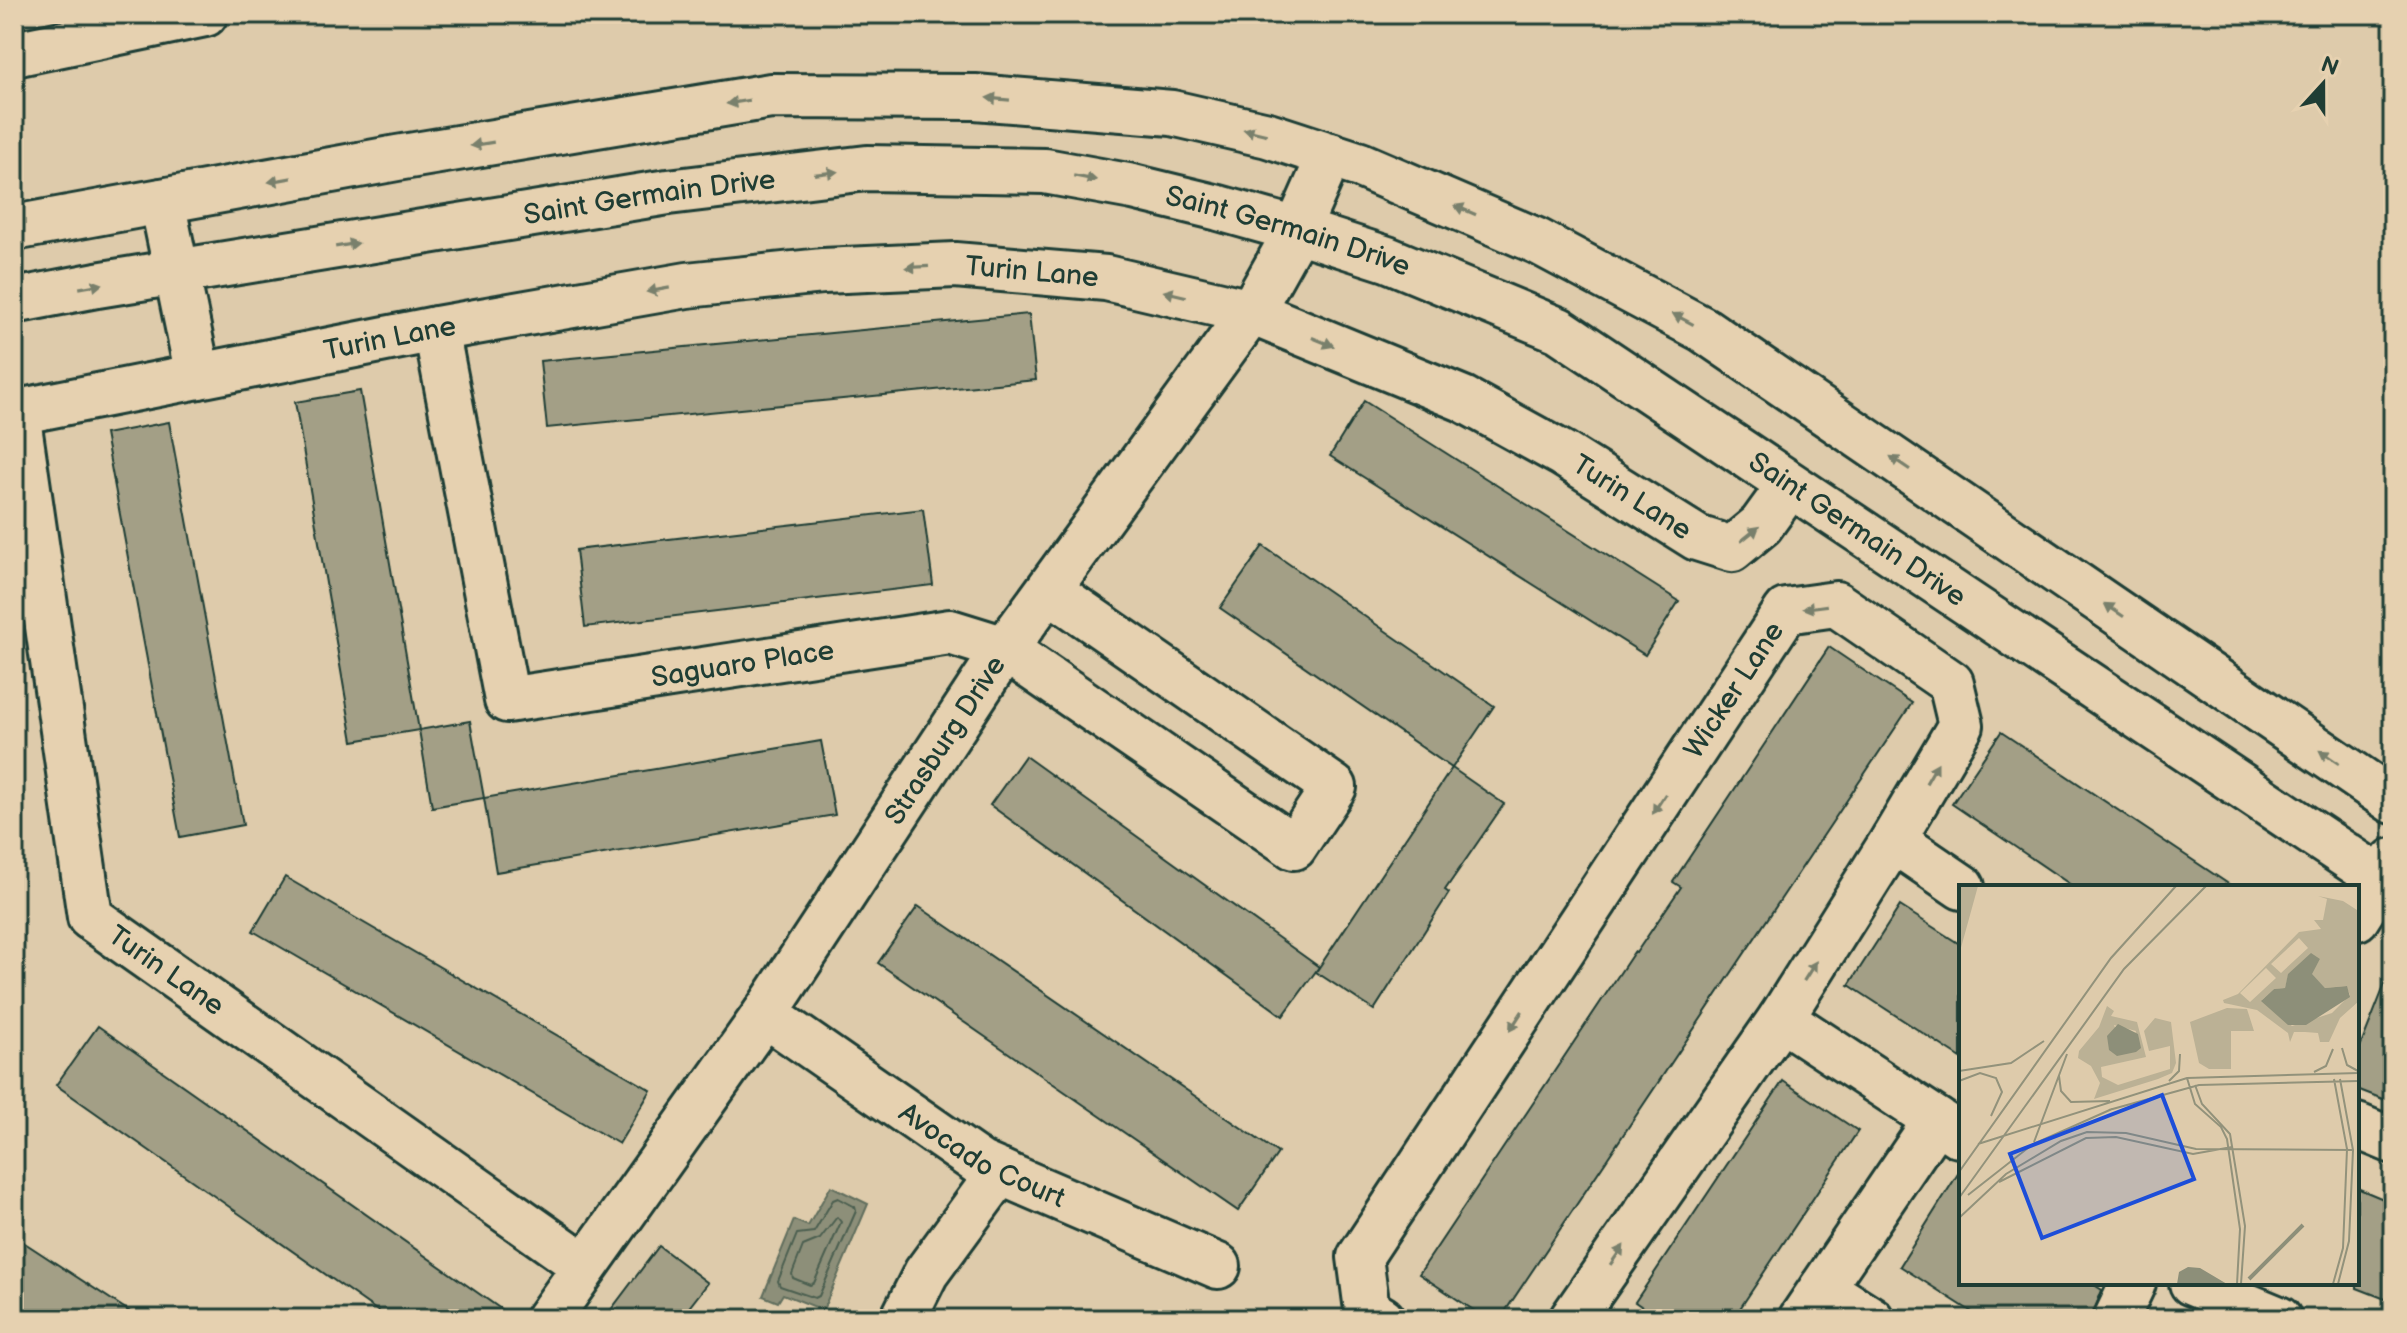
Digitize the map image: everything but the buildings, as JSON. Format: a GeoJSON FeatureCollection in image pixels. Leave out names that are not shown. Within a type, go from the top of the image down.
{"type":"FeatureCollection","features":[{"type":"Feature","properties":{"kind":"main road"},"geometry":{"type":"LineString","coordinates":[[14,54],[205,14]]}},
{"type":"Feature","properties":{"kind":"main road"},"geometry":{"type":"LineString","coordinates":[[14,228],[397,158],[771,96],[975,97],[1172,113],[1268,135],[1360,165],[1537,241],[1704,330],[2393,801]]}},
{"type":"Feature","properties":{"kind":"main road","name":"Strasburg Drive"},"geometry":{"type":"LineString","coordinates":[[548,1319],[765,1014],[1005,649],[1251,312],[1297,230],[1330,155]]}},
{"type":"Feature","properties":{"kind":"main road","name":"Saint Germain Drive"},"geometry":{"type":"LineString","coordinates":[[14,301],[668,192],[867,168],[1045,171],[1133,187],[1297,230],[1387,259],[1559,330],[1790,485],[2389,876]]}},
{"type":"Feature","properties":{"kind":"main road"},"geometry":{"type":"LineString","coordinates":[[162,201],[198,376]]}},
{"type":"Feature","properties":{"kind":"main road","name":"Turin Lane"},"geometry":{"type":"LineString","coordinates":[[585,1266],[90,917],[17,412],[436,329],[687,285],[823,271],[955,265],[1106,278],[1251,312],[1463,399],[1563,454],[1697,538],[1732,549],[1761,525],[1790,485]]}},
{"type":"Feature","properties":{"kind":"main road","name":"Saguaro Place"},"geometry":{"type":"LineString","coordinates":[[436,329],[507,700],[950,632],[1005,649],[1294,847],[1334,787],[1049,590]]}},
{"type":"Feature","properties":{"kind":"main road","name":"Wicker Lane"},"geometry":{"type":"LineString","coordinates":[[1382,1319],[1367,1310],[1360,1257],[1786,611],[1836,604],[1951,683],[1961,725],[1781,1018],[1572,1319]]}},
{"type":"Feature","properties":{"kind":"main road"},"geometry":{"type":"LineString","coordinates":[[1893,840],[1959,885]]}},
{"type":"Feature","properties":{"kind":"main road"},"geometry":{"type":"LineString","coordinates":[[2359,915],[2389,876]]}},
{"type":"Feature","properties":{"kind":"main road","name":"Avocado Court"},"geometry":{"type":"LineString","coordinates":[[765,1014],[981,1164],[1218,1266]]}},
{"type":"Feature","properties":{"kind":"main road"},"geometry":{"type":"LineString","coordinates":[[1781,1018],[1948,1128],[1811,1304],[1871,1319]]}},
{"type":"Feature","properties":{"kind":"main road"},"geometry":{"type":"LineString","coordinates":[[2359,1127],[2393,1141]]}},
{"type":"Feature","properties":{"kind":"main road"},"geometry":{"type":"LineString","coordinates":[[903,1319],[926,1273],[1000,1172]]}},
{"type":"Feature","properties":{"kind":"main road"},"geometry":{"type":"LineString","coordinates":[[2116,1319],[2132,1285]]}},
{"type":"Feature","properties":{"kind":"main road"},"geometry":{"type":"LineString","coordinates":[[2197,1285],[2279,1319]]}},
{"type":"Feature","properties":{"kind":"water"},"geometry":{"type":"Polygon","coordinates":[[[831,1186],[868,1204],[823,1310],[783,1294],[778,1302],[763,1296],[794,1220],[808,1226],[831,1186]]]}}]}
